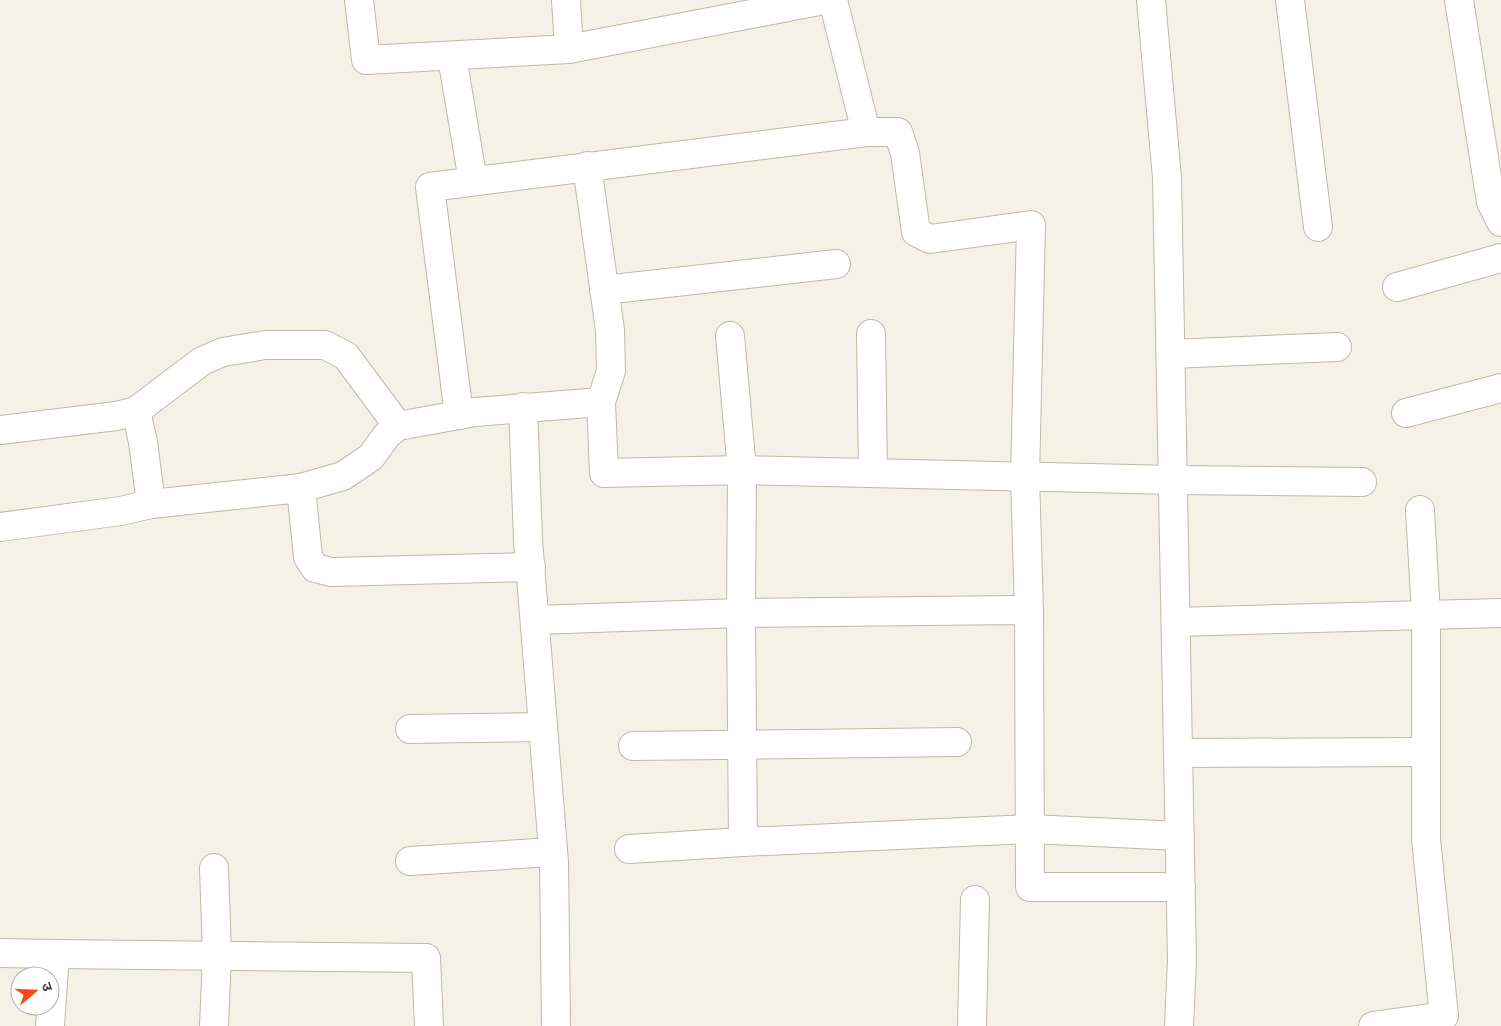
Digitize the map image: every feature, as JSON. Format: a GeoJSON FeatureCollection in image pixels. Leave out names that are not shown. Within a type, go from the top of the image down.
{"type":"FeatureCollection","features":[{"type":"Feature","properties":{"kind":"street"},"geometry":{"type":"LineString","coordinates":[[359,0],[366,60],[452,57],[569,49],[824,0]]}},
{"type":"Feature","properties":{"kind":"street"},"geometry":{"type":"LineString","coordinates":[[566,0],[569,49]]}},
{"type":"Feature","properties":{"kind":"street"},"geometry":{"type":"LineString","coordinates":[[833,0],[866,132]]}},
{"type":"Feature","properties":{"kind":"street"},"geometry":{"type":"LineString","coordinates":[[1151,0],[1167,178],[1181,887],[1182,960],[1179,1026]]}},
{"type":"Feature","properties":{"kind":"street"},"geometry":{"type":"LineString","coordinates":[[1290,0],[1318,226]]}},
{"type":"Feature","properties":{"kind":"street"},"geometry":{"type":"LineString","coordinates":[[1458,0],[1490,202],[1501,222]]}},
{"type":"Feature","properties":{"kind":"street"},"geometry":{"type":"LineString","coordinates":[[452,57],[473,181]]}},
{"type":"Feature","properties":{"kind":"street"},"geometry":{"type":"LineString","coordinates":[[459,414],[430,187],[866,132],[898,132],[905,153],[916,232],[930,239],[1031,225],[1025,477],[1029,610],[1030,887],[1181,887]]}},
{"type":"Feature","properties":{"kind":"street"},"geometry":{"type":"LineString","coordinates":[[587,166],[610,330],[611,372],[601,402],[604,473],[742,470],[1173,480],[1362,482]]}},
{"type":"Feature","properties":{"kind":"street"},"geometry":{"type":"LineString","coordinates":[[1397,287],[1501,258]]}},
{"type":"Feature","properties":{"kind":"street"},"geometry":{"type":"LineString","coordinates":[[604,290],[836,264]]}},
{"type":"Feature","properties":{"kind":"street"},"geometry":{"type":"LineString","coordinates":[[871,334],[873,473]]}},
{"type":"Feature","properties":{"kind":"street"},"geometry":{"type":"LineString","coordinates":[[730,336],[742,470],[743,842]]}},
{"type":"Feature","properties":{"kind":"street"},"geometry":{"type":"LineString","coordinates":[[0,430],[116,416],[136,411],[202,362],[223,352],[265,345],[325,346],[346,356],[398,426]]}},
{"type":"Feature","properties":{"kind":"street"},"geometry":{"type":"LineString","coordinates":[[1171,354],[1337,347]]}},
{"type":"Feature","properties":{"kind":"street"},"geometry":{"type":"LineString","coordinates":[[1406,413],[1501,388]]}},
{"type":"Feature","properties":{"kind":"street"},"geometry":{"type":"LineString","coordinates":[[0,527],[121,511],[152,504],[300,488],[343,476],[371,457],[387,435],[398,426],[459,414],[523,407],[601,402]]}},
{"type":"Feature","properties":{"kind":"street"},"geometry":{"type":"LineString","coordinates":[[523,407],[531,567],[553,852],[556,1026]]}},
{"type":"Feature","properties":{"kind":"street"},"geometry":{"type":"LineString","coordinates":[[136,411],[143,442],[152,504]]}},
{"type":"Feature","properties":{"kind":"street"},"geometry":{"type":"LineString","coordinates":[[300,488],[308,556],[315,568],[331,572],[531,567]]}},
{"type":"Feature","properties":{"kind":"street"},"geometry":{"type":"LineString","coordinates":[[1373,1026],[1444,1016],[1426,839],[1426,615],[1420,510]]}},
{"type":"Feature","properties":{"kind":"street"},"geometry":{"type":"LineString","coordinates":[[535,620],[741,613],[1029,610]]}},
{"type":"Feature","properties":{"kind":"street"},"geometry":{"type":"LineString","coordinates":[[1176,622],[1501,613]]}},
{"type":"Feature","properties":{"kind":"street"},"geometry":{"type":"LineString","coordinates":[[410,729],[543,727]]}},
{"type":"Feature","properties":{"kind":"street"},"geometry":{"type":"LineString","coordinates":[[633,746],[957,742]]}},
{"type":"Feature","properties":{"kind":"street"},"geometry":{"type":"LineString","coordinates":[[1178,753],[1426,752]]}},
{"type":"Feature","properties":{"kind":"street"},"geometry":{"type":"LineString","coordinates":[[629,849],[1030,829],[1180,836]]}},
{"type":"Feature","properties":{"kind":"street"},"geometry":{"type":"LineString","coordinates":[[410,860],[553,852]]}},
{"type":"Feature","properties":{"kind":"street"},"geometry":{"type":"LineString","coordinates":[[214,868],[217,955],[214,1026]]}},
{"type":"Feature","properties":{"kind":"street"},"geometry":{"type":"LineString","coordinates":[[972,1026],[975,900]]}},
{"type":"Feature","properties":{"kind":"street"},"geometry":{"type":"LineString","coordinates":[[0,954],[426,958],[429,1026]]}},
{"type":"Feature","properties":{"kind":"street"},"geometry":{"type":"LineString","coordinates":[[50,1026],[55,954]]}}]}
